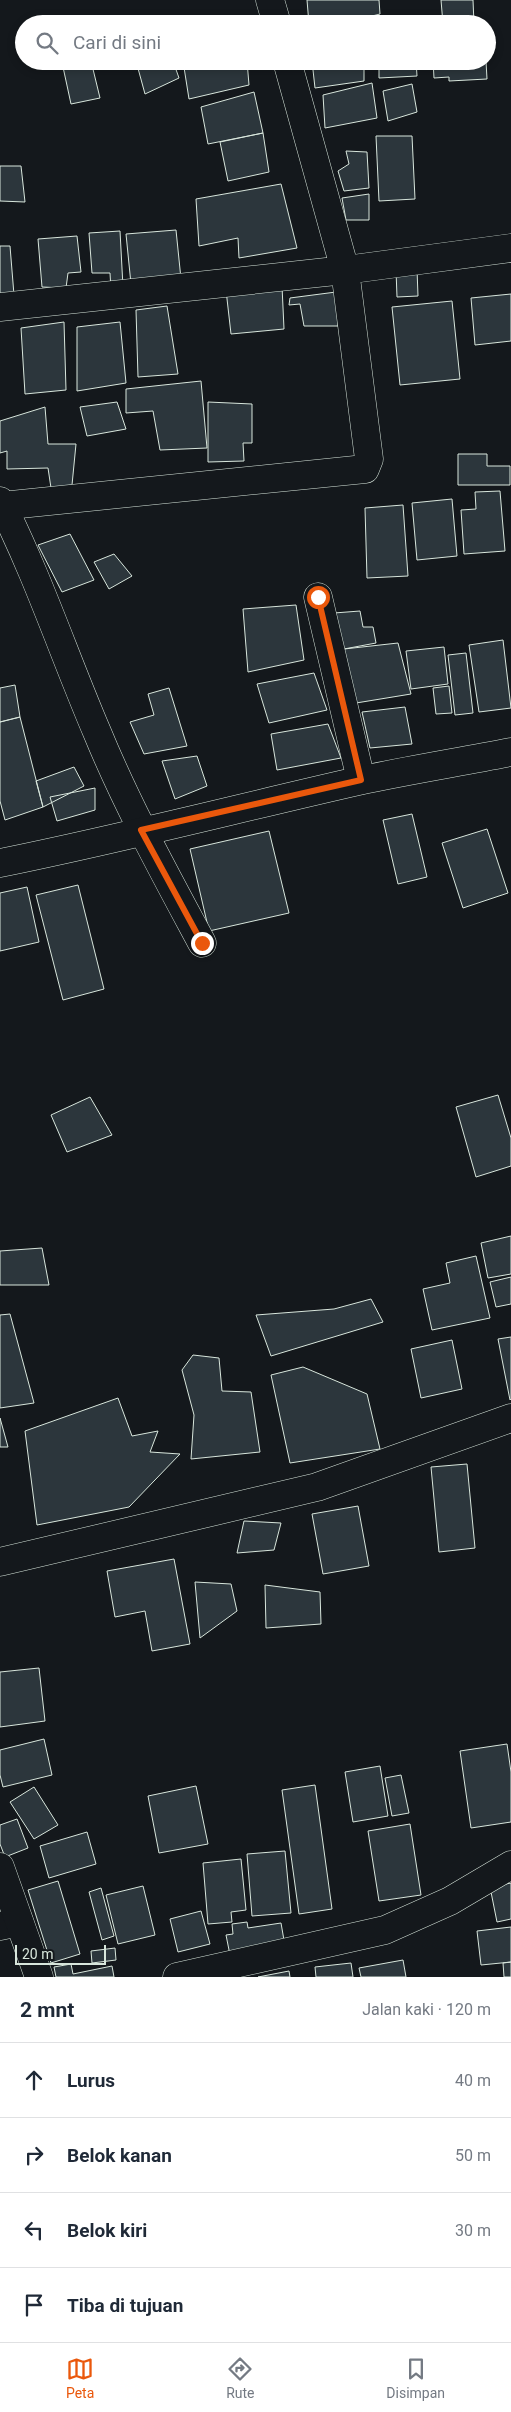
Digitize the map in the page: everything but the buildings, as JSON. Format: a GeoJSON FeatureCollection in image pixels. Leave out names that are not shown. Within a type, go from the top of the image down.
{"type":"FeatureCollection","features":[{"type":"Feature","properties":{"kind":"street"},"geometry":{"type":"LineString","coordinates":[[270,0],[274,15]]}},
{"type":"Feature","properties":{"kind":"street"},"geometry":{"type":"LineString","coordinates":[[202,943],[141,830],[97,732],[31,567],[1,504],[365,469],[369,459],[345,270],[289,70]]}},
{"type":"Feature","properties":{"kind":"street"},"geometry":{"type":"LineString","coordinates":[[0,307],[345,270],[511,248]]}},
{"type":"Feature","properties":{"kind":"street"},"geometry":{"type":"LineString","coordinates":[[318,597],[361,780]]}},
{"type":"Feature","properties":{"kind":"street"},"geometry":{"type":"LineString","coordinates":[[0,863],[83,846],[141,830],[361,780],[511,752]]}},
{"type":"Feature","properties":{"kind":"street"},"geometry":{"type":"LineString","coordinates":[[0,1562],[317,1487],[511,1418]]}},
{"type":"Feature","properties":{"kind":"street"},"geometry":{"type":"LineString","coordinates":[[177,1977],[385,1930],[450,1901],[511,1865]]}},
{"type":"Feature","properties":{"kind":"street"},"geometry":{"type":"LineString","coordinates":[[0,1866],[10,1924],[38,1977]]}},
{"type":"Feature","properties":{"kind":"route"},"geometry":{"type":"LineString","coordinates":[[202,943],[141,830],[361,780],[318,597]]}}]}
